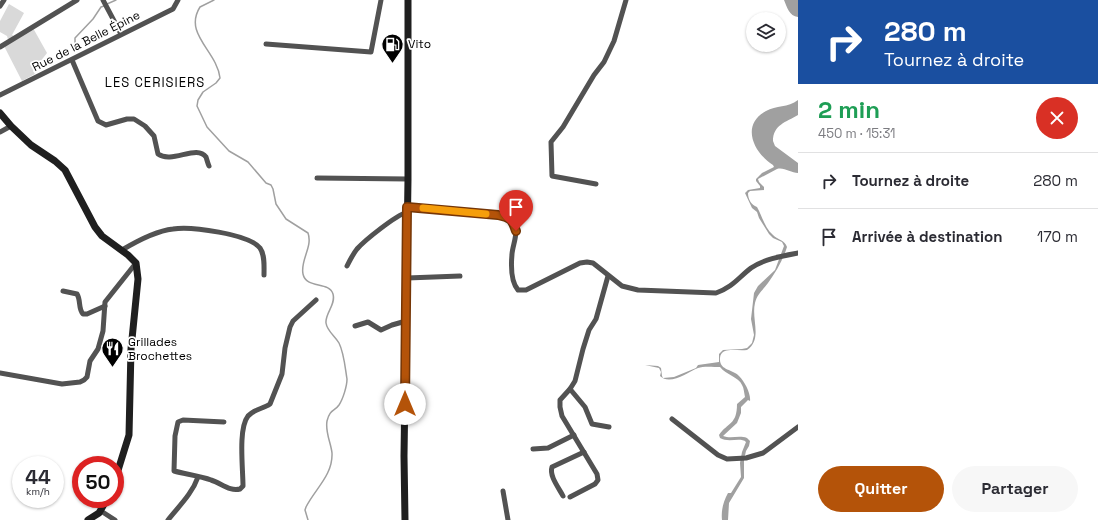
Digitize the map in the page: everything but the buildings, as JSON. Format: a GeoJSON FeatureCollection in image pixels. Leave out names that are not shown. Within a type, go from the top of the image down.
{"type":"FeatureCollection","features":[{"type":"Feature","properties":{"kind":"main road"},"geometry":{"type":"LineString","coordinates":[[405,520],[404,456],[408,179],[408,0]]}},
{"type":"Feature","properties":{"kind":"main road"},"geometry":{"type":"LineString","coordinates":[[0,113],[31,145],[55,161],[65,170],[95,227],[102,236],[122,250],[136,263],[138,279],[131,349],[129,436],[123,456]]}},
{"type":"Feature","properties":{"kind":"main road"},"geometry":{"type":"LineString","coordinates":[[88,520],[100,515]]}},
{"type":"Feature","properties":{"kind":"street"},"geometry":{"type":"LineString","coordinates":[[0,6],[4,0]]}},
{"type":"Feature","properties":{"kind":"street"},"geometry":{"type":"LineString","coordinates":[[0,47],[77,0]]}},
{"type":"Feature","properties":{"kind":"street"},"geometry":{"type":"LineString","coordinates":[[103,0],[121,34]]}},
{"type":"Feature","properties":{"kind":"street","name":"Rue de la Belle Épine"},"geometry":{"type":"LineString","coordinates":[[0,96],[173,9],[178,0]]}},
{"type":"Feature","properties":{"kind":"street"},"geometry":{"type":"LineString","coordinates":[[266,44],[371,52],[381,0]]}},
{"type":"Feature","properties":{"kind":"street"},"geometry":{"type":"LineString","coordinates":[[596,184],[552,176],[551,142],[563,127],[594,75],[604,62],[614,41],[626,0]]}},
{"type":"Feature","properties":{"kind":"street"},"geometry":{"type":"LineString","coordinates":[[72,60],[98,121],[106,125],[127,119],[134,119],[145,126],[154,136],[158,154],[163,157],[170,158],[190,153],[200,153],[205,156],[209,166]]}},
{"type":"Feature","properties":{"kind":"street"},"geometry":{"type":"LineString","coordinates":[[0,132],[11,126]]}},
{"type":"Feature","properties":{"kind":"street"},"geometry":{"type":"LineString","coordinates":[[317,178],[408,179]]}},
{"type":"Feature","properties":{"kind":"street"},"geometry":{"type":"LineString","coordinates":[[347,266],[358,248],[407,210],[498,215],[512,220],[516,231],[512,254],[513,280],[515,287],[518,290],[526,290],[580,263],[587,262],[593,263],[622,286],[638,290],[716,293],[727,289],[751,268],[761,263],[798,253]]}},
{"type":"Feature","properties":{"kind":"street"},"geometry":{"type":"LineString","coordinates":[[122,250],[136,242],[174,229],[221,232],[248,240],[260,248],[264,261],[264,275]]}},
{"type":"Feature","properties":{"kind":"street"},"geometry":{"type":"LineString","coordinates":[[0,373],[62,384],[71,384],[84,380],[87,376],[90,361],[99,344],[103,331],[104,306],[107,299],[136,263]]}},
{"type":"Feature","properties":{"kind":"street"},"geometry":{"type":"LineString","coordinates":[[407,278],[460,276]]}},
{"type":"Feature","properties":{"kind":"street"},"geometry":{"type":"LineString","coordinates":[[570,498],[597,482],[597,474],[562,416],[560,407],[562,397],[575,381],[583,349],[589,330],[596,319],[608,276]]}},
{"type":"Feature","properties":{"kind":"street"},"geometry":{"type":"LineString","coordinates":[[63,290],[75,293],[78,296],[81,312],[83,314],[87,314],[104,306]]}},
{"type":"Feature","properties":{"kind":"street"},"geometry":{"type":"LineString","coordinates":[[224,422],[182,420],[178,422],[175,436],[174,472],[211,480],[221,486],[236,490],[243,486],[243,427],[249,415],[255,410],[266,407],[270,404],[282,374],[285,348],[290,327],[293,321],[316,300]]}},
{"type":"Feature","properties":{"kind":"street"},"geometry":{"type":"LineString","coordinates":[[355,326],[368,322],[380,330],[406,321]]}},
{"type":"Feature","properties":{"kind":"street"},"geometry":{"type":"LineString","coordinates":[[570,389],[585,407],[592,424],[609,427]]}},
{"type":"Feature","properties":{"kind":"street"},"geometry":{"type":"LineString","coordinates":[[672,419],[718,455],[728,459],[746,458],[763,453],[798,427]]}},
{"type":"Feature","properties":{"kind":"street"},"geometry":{"type":"LineString","coordinates":[[533,449],[548,448],[574,435]]}},
{"type":"Feature","properties":{"kind":"street"},"geometry":{"type":"LineString","coordinates":[[563,496],[552,475],[552,467],[584,452]]}},
{"type":"Feature","properties":{"kind":"street"},"geometry":{"type":"LineString","coordinates":[[168,520],[194,487],[198,477]]}},
{"type":"Feature","properties":{"kind":"street"},"geometry":{"type":"LineString","coordinates":[[503,491],[508,520]]}},
{"type":"Feature","properties":{"kind":"street"},"geometry":{"type":"LineString","coordinates":[[100,515],[115,520]]}},
{"type":"Feature","properties":{"kind":"shaded area"},"geometry":{"type":"Polygon","coordinates":[[[784,0],[798,0],[798,17],[790,13],[784,0]]]}},
{"type":"Feature","properties":{"kind":"shaded area"},"geometry":{"type":"Polygon","coordinates":[[[9,4],[24,13],[12,35],[17,38],[33,28],[47,53],[33,71],[35,74],[22,81],[4,46],[9,43],[7,36],[0,32],[0,21],[9,4]]]}},
{"type":"Feature","properties":{"kind":"shaded area"},"geometry":{"type":"Polygon","coordinates":[[[798,100],[798,115],[785,122],[775,131],[773,141],[775,146],[798,163],[798,173],[777,169],[758,179],[764,187],[764,190],[750,191],[748,193],[750,202],[757,207],[770,232],[775,237],[783,241],[787,247],[776,270],[756,300],[754,309],[756,335],[752,345],[747,350],[725,351],[720,357],[720,362],[724,368],[739,376],[743,381],[749,392],[750,398],[750,401],[748,400],[741,407],[741,413],[737,423],[723,436],[744,437],[750,441],[744,460],[744,478],[729,503],[728,520],[722,520],[723,506],[728,493],[731,493],[741,477],[740,463],[746,442],[741,440],[723,439],[720,438],[719,435],[734,420],[737,411],[737,404],[745,397],[743,386],[738,380],[720,367],[700,367],[674,379],[669,380],[663,378],[674,377],[696,368],[698,365],[719,362],[719,354],[723,350],[747,348],[752,343],[754,335],[751,319],[754,293],[758,286],[775,270],[784,246],[782,242],[773,238],[769,234],[757,212],[752,208],[745,193],[748,190],[760,188],[756,179],[762,173],[774,167],[760,153],[756,146],[753,139],[753,124],[758,117],[766,111],[794,103],[798,100]]]}},
{"type":"Feature","properties":{"kind":"shaded area"},"geometry":{"type":"Polygon","coordinates":[[[645,365],[658,366],[661,368],[663,378],[660,376],[661,372],[659,368],[645,365]]]}},
{"type":"Feature","properties":{"kind":"waterway"},"geometry":{"type":"LineString","coordinates":[[107,4],[116,0]]}},
{"type":"Feature","properties":{"kind":"waterway"},"geometry":{"type":"LineString","coordinates":[[214,0],[200,7],[196,17],[196,26],[202,42],[218,68],[220,78],[216,83],[203,92],[198,100],[197,106],[207,127],[229,151],[248,162],[266,183],[271,185],[276,204],[286,219],[308,233],[309,243],[303,264],[303,274],[308,282],[331,290],[334,298],[326,319],[326,323],[328,329],[341,347],[347,382],[340,402],[328,417],[327,429],[332,453],[332,461],[327,475],[306,507],[305,510],[308,520]]}},
{"type":"Feature","properties":{"kind":"waterway"},"geometry":{"type":"LineString","coordinates":[[75,44],[75,38],[93,19],[101,7],[104,6]]}},
{"type":"Feature","properties":{"kind":"slow traffic"},"geometry":{"type":"LineString","coordinates":[[423,208],[486,214]]}},
{"type":"Feature","properties":{"kind":"place","name":"Vito"},"geometry":{"type":"Point","coordinates":[393,64]}},
{"type":"Feature","properties":{"kind":"place","name":"Grillades Brochettes"},"geometry":{"type":"Point","coordinates":[112,368]}},
{"type":"Feature","properties":{"kind":"district","name":"LES CERISIERS"},"geometry":{"type":"Point","coordinates":[155,82]}},
{"type":"Feature","properties":{"kind":"route"},"geometry":{"type":"LineString","coordinates":[[405,404],[407,207],[498,215],[512,220],[516,231]]}}]}
